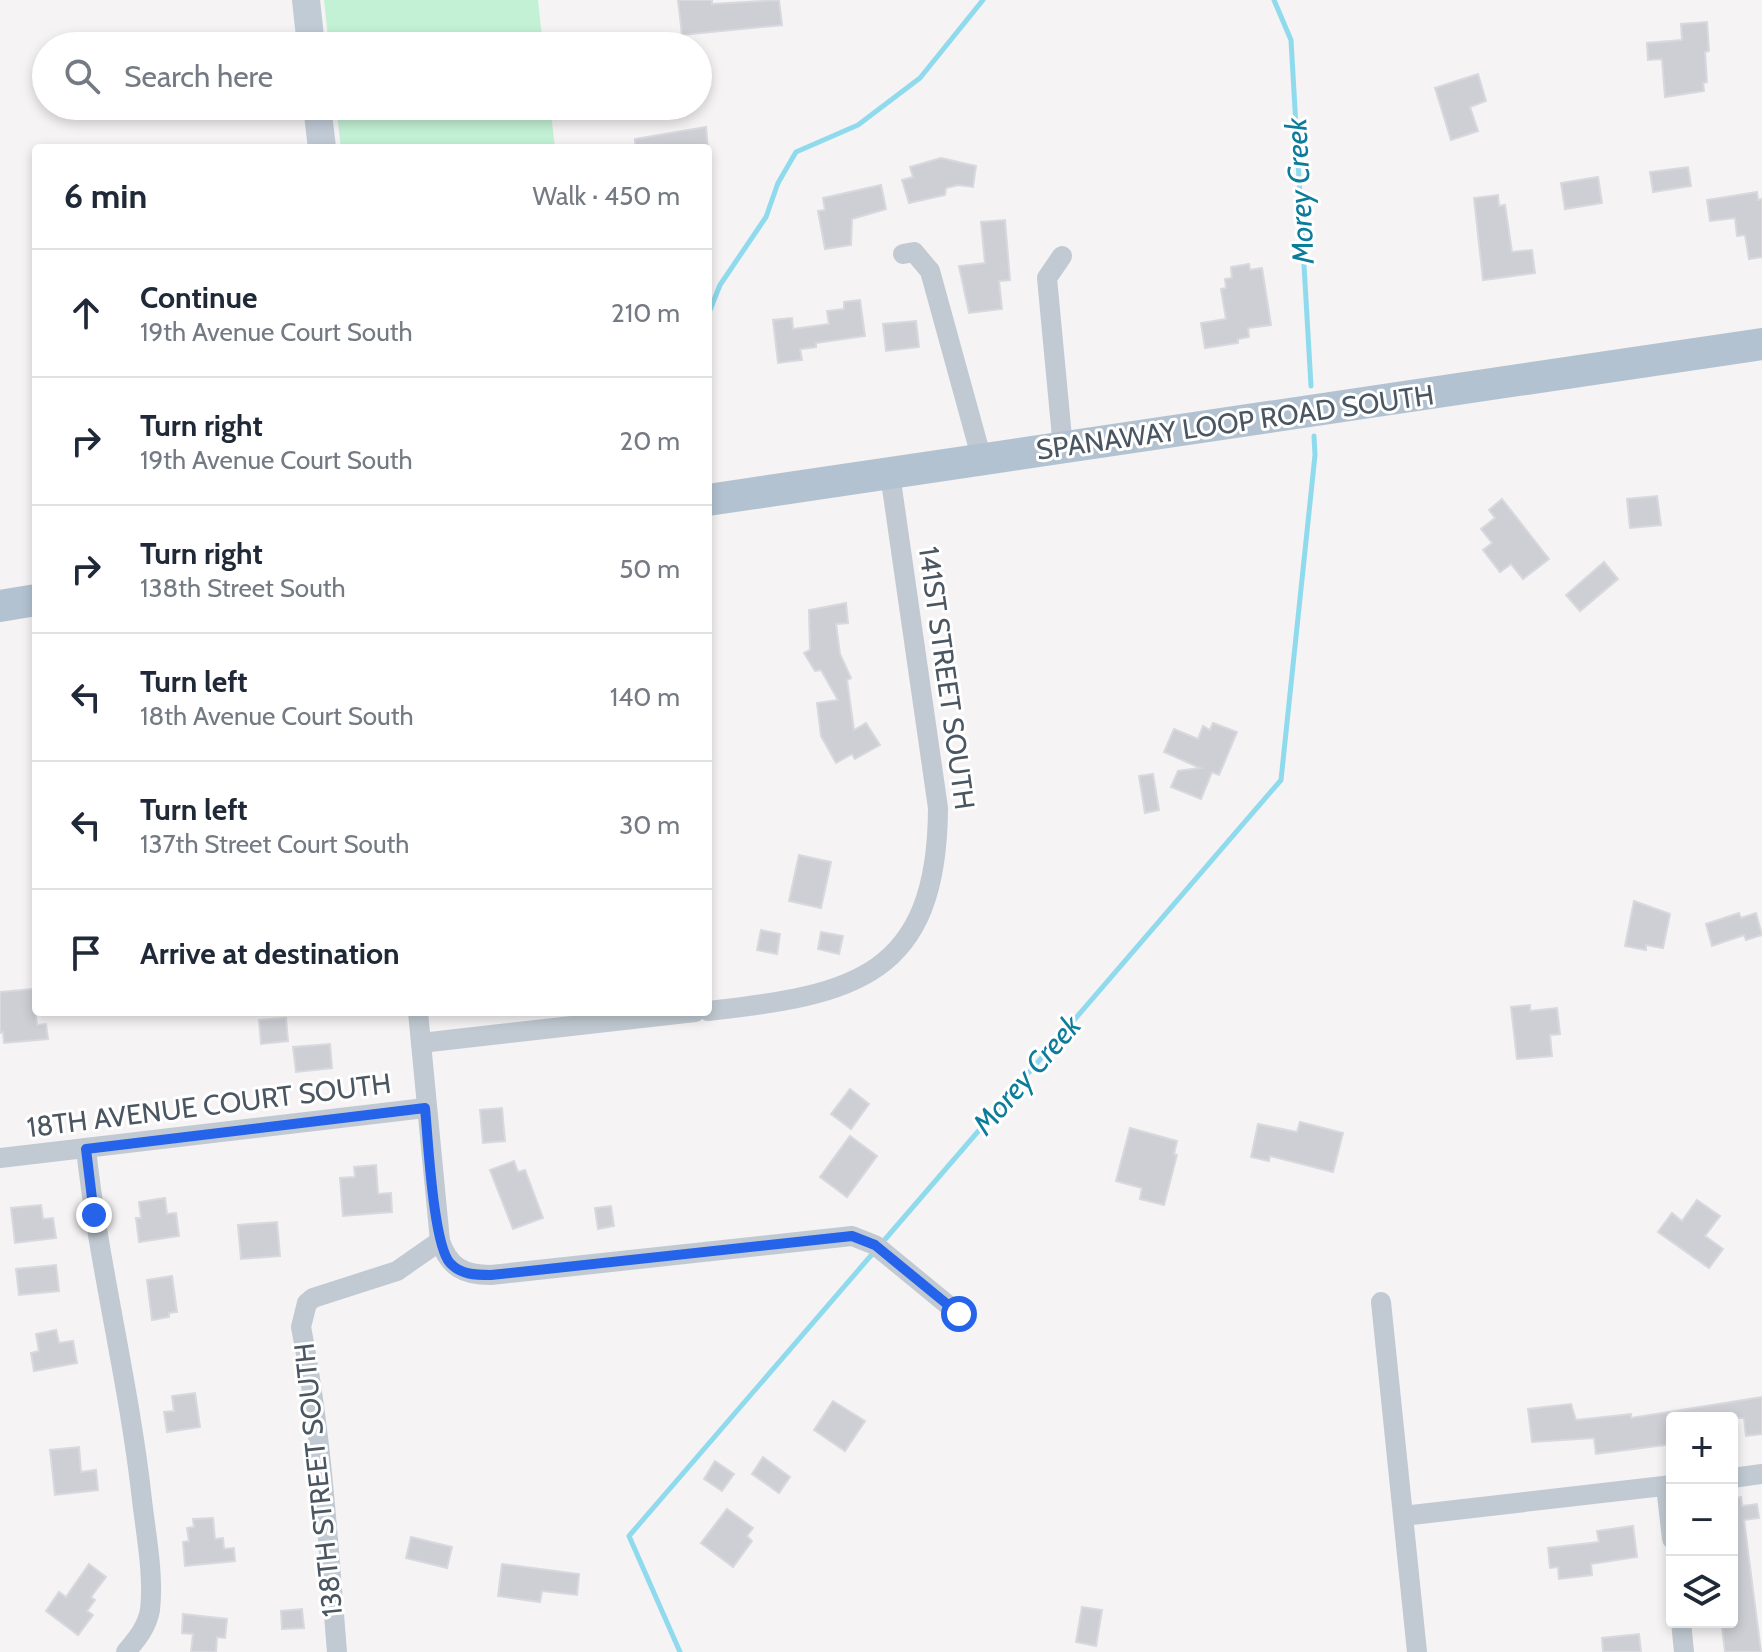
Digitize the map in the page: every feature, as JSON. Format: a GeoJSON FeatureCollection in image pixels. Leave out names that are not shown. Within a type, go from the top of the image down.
{"type":"FeatureCollection","features":[{"type":"Feature","properties":{"kind":"main road","name":"SPANAWAY LOOP ROAD SOUTH"},"geometry":{"type":"LineString","coordinates":[[712,499],[1762,344]]}},
{"type":"Feature","properties":{"kind":"main road"},"geometry":{"type":"LineString","coordinates":[[0,606],[32,601]]}},
{"type":"Feature","properties":{"kind":"street"},"geometry":{"type":"LineString","coordinates":[[306,0],[309,32]]}},
{"type":"Feature","properties":{"kind":"street"},"geometry":{"type":"LineString","coordinates":[[319,120],[322,144]]}},
{"type":"Feature","properties":{"kind":"street"},"geometry":{"type":"LineString","coordinates":[[903,254],[914,252],[930,271],[982,460]]}},
{"type":"Feature","properties":{"kind":"street"},"geometry":{"type":"LineString","coordinates":[[1062,256],[1050,269],[1047,278],[1063,448]]}},
{"type":"Feature","properties":{"kind":"street","name":"141ST STREET SOUTH"},"geometry":{"type":"LineString","coordinates":[[712,1010],[802,999],[828,992],[881,966],[912,933],[930,890],[936,860],[938,808],[890,474]]}},
{"type":"Feature","properties":{"kind":"street"},"geometry":{"type":"LineString","coordinates":[[418,1016],[440,1241],[453,1266],[474,1275],[852,1236],[875,1245],[959,1314]]}},
{"type":"Feature","properties":{"kind":"street"},"geometry":{"type":"LineString","coordinates":[[421,1043],[660,1016]]}},
{"type":"Feature","properties":{"kind":"street","name":"18TH AVENUE COURT SOUTH"},"geometry":{"type":"LineString","coordinates":[[0,1158],[425,1108]]}},
{"type":"Feature","properties":{"kind":"street"},"geometry":{"type":"LineString","coordinates":[[86,1149],[101,1266],[131,1420],[147,1540],[150,1609],[146,1626],[126,1652]]}},
{"type":"Feature","properties":{"kind":"street","name":"138TH STREET SOUTH"},"geometry":{"type":"LineString","coordinates":[[337,1652],[322,1455],[301,1327],[302,1316],[313,1298],[397,1271],[440,1241]]}},
{"type":"Feature","properties":{"kind":"street"},"geometry":{"type":"LineString","coordinates":[[1381,1302],[1417,1652]]}},
{"type":"Feature","properties":{"kind":"street"},"geometry":{"type":"LineString","coordinates":[[1738,1477],[1762,1474]]}},
{"type":"Feature","properties":{"kind":"street"},"geometry":{"type":"LineString","coordinates":[[1403,1516],[1666,1486]]}},
{"type":"Feature","properties":{"kind":"street"},"geometry":{"type":"LineString","coordinates":[[1682,1628],[1684,1652]]}},
{"type":"Feature","properties":{"kind":"green space"},"geometry":{"type":"Polygon","coordinates":[[[324,0],[538,0],[541,32],[327,32],[324,0]]]}},
{"type":"Feature","properties":{"kind":"green space"},"geometry":{"type":"Polygon","coordinates":[[[338,120],[552,120],[555,144],[341,144],[338,120]]]}},
{"type":"Feature","properties":{"kind":"building"},"geometry":{"type":"Polygon","coordinates":[[[678,0],[712,0],[712,4],[779,0],[782,25],[682,32],[678,0]]]}},
{"type":"Feature","properties":{"kind":"building"},"geometry":{"type":"Polygon","coordinates":[[[1707,22],[1709,51],[1705,52],[1707,82],[1703,83],[1704,91],[1665,97],[1662,59],[1648,60],[1647,43],[1682,40],[1681,24],[1707,22]]]}},
{"type":"Feature","properties":{"kind":"building"},"geometry":{"type":"Polygon","coordinates":[[[1478,74],[1486,101],[1470,107],[1478,131],[1451,140],[1435,88],[1478,74]]]}},
{"type":"Feature","properties":{"kind":"building"},"geometry":{"type":"Polygon","coordinates":[[[706,127],[708,144],[635,144],[635,139],[706,127]]]}},
{"type":"Feature","properties":{"kind":"building"},"geometry":{"type":"Polygon","coordinates":[[[941,158],[976,166],[973,187],[958,185],[946,188],[945,195],[909,203],[902,180],[913,177],[910,167],[941,158]]]}},
{"type":"Feature","properties":{"kind":"building"},"geometry":{"type":"Polygon","coordinates":[[[1688,167],[1691,186],[1653,192],[1650,172],[1688,167]]]}},
{"type":"Feature","properties":{"kind":"building"},"geometry":{"type":"Polygon","coordinates":[[[1598,177],[1602,203],[1565,209],[1561,183],[1598,177]]]}},
{"type":"Feature","properties":{"kind":"building"},"geometry":{"type":"Polygon","coordinates":[[[881,185],[886,209],[852,219],[851,245],[825,249],[818,211],[825,210],[823,198],[881,185]]]}},
{"type":"Feature","properties":{"kind":"building"},"geometry":{"type":"Polygon","coordinates":[[[1757,192],[1758,200],[1762,199],[1762,257],[1749,259],[1745,235],[1737,236],[1735,218],[1710,221],[1707,200],[1757,192]]]}},
{"type":"Feature","properties":{"kind":"building"},"geometry":{"type":"Polygon","coordinates":[[[1498,195],[1499,206],[1505,205],[1512,252],[1532,250],[1535,273],[1483,280],[1474,198],[1498,195]]]}},
{"type":"Feature","properties":{"kind":"building"},"geometry":{"type":"Polygon","coordinates":[[[1005,220],[1010,280],[999,281],[1002,309],[969,313],[959,266],[985,263],[981,222],[1005,220]]]}},
{"type":"Feature","properties":{"kind":"building"},"geometry":{"type":"Polygon","coordinates":[[[1249,264],[1250,270],[1262,268],[1271,325],[1248,328],[1249,337],[1238,339],[1238,343],[1205,348],[1201,323],[1226,319],[1221,289],[1226,288],[1225,279],[1232,278],[1231,267],[1249,264]]]}},
{"type":"Feature","properties":{"kind":"building"},"geometry":{"type":"Polygon","coordinates":[[[860,300],[865,336],[816,343],[816,347],[800,349],[802,360],[778,363],[773,320],[792,318],[793,329],[829,324],[827,311],[844,309],[844,302],[860,300]]]}},
{"type":"Feature","properties":{"kind":"building"},"geometry":{"type":"Polygon","coordinates":[[[916,321],[919,347],[886,351],[883,324],[916,321]]]}},
{"type":"Feature","properties":{"kind":"building"},"geometry":{"type":"Polygon","coordinates":[[[1657,496],[1661,525],[1630,528],[1627,499],[1657,496]]]}},
{"type":"Feature","properties":{"kind":"building"},"geometry":{"type":"Polygon","coordinates":[[[1502,499],[1549,559],[1523,579],[1511,564],[1500,572],[1483,550],[1492,543],[1481,529],[1495,518],[1489,510],[1502,499]]]}},
{"type":"Feature","properties":{"kind":"building"},"geometry":{"type":"Polygon","coordinates":[[[1604,562],[1618,579],[1580,611],[1566,595],[1604,562]]]}},
{"type":"Feature","properties":{"kind":"building"},"geometry":{"type":"Polygon","coordinates":[[[846,603],[848,623],[836,624],[840,654],[851,678],[847,680],[854,730],[866,723],[880,745],[855,759],[852,754],[836,763],[821,736],[817,703],[838,700],[821,670],[815,671],[804,653],[810,650],[809,610],[846,603]]]}},
{"type":"Feature","properties":{"kind":"building"},"geometry":{"type":"Polygon","coordinates":[[[1213,723],[1237,732],[1219,775],[1212,772],[1201,799],[1171,787],[1178,771],[1200,768],[1164,752],[1174,729],[1198,739],[1203,726],[1210,730],[1213,723]]]}},
{"type":"Feature","properties":{"kind":"building"},"geometry":{"type":"Polygon","coordinates":[[[1153,774],[1159,810],[1145,813],[1139,776],[1153,774]]]}},
{"type":"Feature","properties":{"kind":"building"},"geometry":{"type":"Polygon","coordinates":[[[799,855],[831,862],[821,908],[789,901],[799,855]]]}},
{"type":"Feature","properties":{"kind":"building"},"geometry":{"type":"Polygon","coordinates":[[[1634,901],[1670,914],[1663,948],[1646,945],[1646,950],[1625,946],[1634,901]]]}},
{"type":"Feature","properties":{"kind":"building"},"geometry":{"type":"Polygon","coordinates":[[[1739,913],[1741,918],[1756,913],[1762,935],[1746,940],[1744,935],[1712,946],[1706,924],[1739,913]]]}},
{"type":"Feature","properties":{"kind":"building"},"geometry":{"type":"Polygon","coordinates":[[[761,930],[780,934],[777,954],[757,950],[761,930]]]}},
{"type":"Feature","properties":{"kind":"building"},"geometry":{"type":"Polygon","coordinates":[[[821,932],[843,936],[839,954],[818,949],[821,932]]]}},
{"type":"Feature","properties":{"kind":"building"},"geometry":{"type":"Polygon","coordinates":[[[32,989],[32,1016],[36,1016],[37,1025],[46,1024],[48,1039],[4,1043],[3,1032],[0,1033],[0,992],[32,989]]]}},
{"type":"Feature","properties":{"kind":"building"},"geometry":{"type":"Polygon","coordinates":[[[1530,1005],[1530,1011],[1557,1008],[1560,1034],[1550,1035],[1552,1056],[1517,1059],[1511,1007],[1530,1005]]]}},
{"type":"Feature","properties":{"kind":"building"},"geometry":{"type":"Polygon","coordinates":[[[286,1018],[288,1041],[261,1044],[259,1020],[286,1018]]]}},
{"type":"Feature","properties":{"kind":"building"},"geometry":{"type":"Polygon","coordinates":[[[330,1044],[332,1068],[296,1072],[293,1047],[330,1044]]]}},
{"type":"Feature","properties":{"kind":"building"},"geometry":{"type":"Polygon","coordinates":[[[850,1089],[869,1104],[851,1129],[831,1114],[850,1089]]]}},
{"type":"Feature","properties":{"kind":"building"},"geometry":{"type":"Polygon","coordinates":[[[502,1108],[505,1141],[483,1143],[480,1110],[502,1108]]]}},
{"type":"Feature","properties":{"kind":"building"},"geometry":{"type":"Polygon","coordinates":[[[1300,1122],[1343,1133],[1333,1172],[1270,1156],[1269,1161],[1251,1157],[1258,1124],[1297,1132],[1300,1122]]]}},
{"type":"Feature","properties":{"kind":"building"},"geometry":{"type":"Polygon","coordinates":[[[1130,1128],[1177,1141],[1174,1154],[1177,1155],[1164,1205],[1140,1199],[1142,1188],[1116,1181],[1130,1128]]]}},
{"type":"Feature","properties":{"kind":"building"},"geometry":{"type":"Polygon","coordinates":[[[850,1136],[877,1156],[847,1197],[820,1177],[850,1136]]]}},
{"type":"Feature","properties":{"kind":"building"},"geometry":{"type":"Polygon","coordinates":[[[514,1161],[518,1172],[525,1170],[543,1218],[513,1229],[490,1170],[514,1161]]]}},
{"type":"Feature","properties":{"kind":"building"},"geometry":{"type":"Polygon","coordinates":[[[376,1165],[378,1194],[391,1193],[392,1212],[343,1216],[340,1178],[355,1177],[354,1167],[376,1165]]]}},
{"type":"Feature","properties":{"kind":"building"},"geometry":{"type":"Polygon","coordinates":[[[165,1198],[167,1214],[176,1213],[179,1236],[139,1242],[136,1218],[141,1218],[139,1202],[165,1198]]]}},
{"type":"Feature","properties":{"kind":"building"},"geometry":{"type":"Polygon","coordinates":[[[1697,1200],[1720,1216],[1705,1236],[1723,1249],[1709,1268],[1658,1232],[1672,1213],[1682,1221],[1697,1200]]]}},
{"type":"Feature","properties":{"kind":"building"},"geometry":{"type":"Polygon","coordinates":[[[41,1205],[43,1219],[53,1218],[56,1238],[15,1243],[11,1208],[41,1205]]]}},
{"type":"Feature","properties":{"kind":"building"},"geometry":{"type":"Polygon","coordinates":[[[611,1206],[614,1226],[598,1229],[595,1208],[611,1206]]]}},
{"type":"Feature","properties":{"kind":"building"},"geometry":{"type":"Polygon","coordinates":[[[277,1222],[280,1256],[241,1259],[238,1225],[277,1222]]]}},
{"type":"Feature","properties":{"kind":"building"},"geometry":{"type":"Polygon","coordinates":[[[56,1265],[59,1291],[19,1295],[16,1269],[56,1265]]]}},
{"type":"Feature","properties":{"kind":"building"},"geometry":{"type":"Polygon","coordinates":[[[172,1276],[177,1312],[152,1320],[147,1280],[172,1276]]]}},
{"type":"Feature","properties":{"kind":"building"},"geometry":{"type":"Polygon","coordinates":[[[56,1330],[59,1343],[73,1341],[77,1363],[34,1371],[31,1353],[39,1351],[36,1334],[56,1330]]]}},
{"type":"Feature","properties":{"kind":"building"},"geometry":{"type":"Polygon","coordinates":[[[195,1393],[200,1427],[167,1432],[164,1412],[174,1411],[172,1396],[195,1393]]]}},
{"type":"Feature","properties":{"kind":"building"},"geometry":{"type":"Polygon","coordinates":[[[1762,1397],[1762,1434],[1746,1436],[1744,1418],[1738,1418],[1738,1412],[1668,1412],[1762,1397]]]}},
{"type":"Feature","properties":{"kind":"building"},"geometry":{"type":"Polygon","coordinates":[[[833,1401],[865,1421],[845,1451],[814,1430],[833,1401]]]}},
{"type":"Feature","properties":{"kind":"building"},"geometry":{"type":"Polygon","coordinates":[[[1571,1404],[1576,1420],[1631,1414],[1631,1418],[1666,1412],[1666,1445],[1596,1454],[1594,1438],[1532,1442],[1528,1409],[1571,1404]]]}},
{"type":"Feature","properties":{"kind":"building"},"geometry":{"type":"Polygon","coordinates":[[[79,1447],[81,1472],[96,1470],[98,1490],[55,1495],[50,1450],[79,1447]]]}},
{"type":"Feature","properties":{"kind":"building"},"geometry":{"type":"Polygon","coordinates":[[[763,1457],[790,1477],[779,1493],[752,1474],[763,1457]]]}},
{"type":"Feature","properties":{"kind":"building"},"geometry":{"type":"Polygon","coordinates":[[[715,1461],[734,1474],[722,1491],[704,1479],[715,1461]]]}},
{"type":"Feature","properties":{"kind":"building"},"geometry":{"type":"Polygon","coordinates":[[[1738,1497],[1741,1497],[1742,1506],[1757,1504],[1759,1518],[1744,1520],[1761,1652],[1725,1652],[1722,1628],[1738,1628],[1738,1497]]]}},
{"type":"Feature","properties":{"kind":"building"},"geometry":{"type":"Polygon","coordinates":[[[727,1509],[753,1528],[747,1536],[752,1541],[733,1567],[701,1543],[727,1509]]]}},
{"type":"Feature","properties":{"kind":"building"},"geometry":{"type":"Polygon","coordinates":[[[213,1518],[215,1539],[223,1538],[224,1549],[234,1548],[235,1561],[185,1566],[183,1542],[189,1541],[187,1528],[194,1527],[193,1519],[213,1518]]]}},
{"type":"Feature","properties":{"kind":"building"},"geometry":{"type":"Polygon","coordinates":[[[1633,1526],[1637,1557],[1591,1564],[1592,1575],[1559,1579],[1558,1567],[1550,1568],[1548,1548],[1599,1542],[1597,1531],[1633,1526]]]}},
{"type":"Feature","properties":{"kind":"building"},"geometry":{"type":"Polygon","coordinates":[[[411,1537],[452,1547],[447,1568],[406,1558],[411,1537]]]}},
{"type":"Feature","properties":{"kind":"building"},"geometry":{"type":"Polygon","coordinates":[[[89,1564],[106,1577],[91,1597],[95,1600],[87,1611],[93,1615],[78,1635],[46,1611],[59,1592],[66,1597],[89,1564]]]}},
{"type":"Feature","properties":{"kind":"building"},"geometry":{"type":"Polygon","coordinates":[[[502,1564],[579,1574],[577,1595],[542,1591],[540,1602],[498,1596],[502,1564]]]}},
{"type":"Feature","properties":{"kind":"building"},"geometry":{"type":"Polygon","coordinates":[[[1082,1607],[1102,1610],[1096,1646],[1076,1642],[1082,1607]]]}},
{"type":"Feature","properties":{"kind":"building"},"geometry":{"type":"Polygon","coordinates":[[[302,1609],[304,1628],[282,1629],[281,1611],[302,1609]]]}},
{"type":"Feature","properties":{"kind":"building"},"geometry":{"type":"Polygon","coordinates":[[[183,1614],[227,1619],[225,1638],[217,1637],[216,1652],[191,1652],[193,1634],[182,1633],[183,1614]]]}},
{"type":"Feature","properties":{"kind":"building"},"geometry":{"type":"Polygon","coordinates":[[[1639,1634],[1641,1652],[1603,1652],[1602,1638],[1639,1634]]]}},
{"type":"Feature","properties":{"kind":"waterway"},"geometry":{"type":"LineString","coordinates":[[712,305],[720,285],[766,217],[778,183],[796,152],[858,125],[920,78],[983,0]]}},
{"type":"Feature","properties":{"kind":"waterway","name":"Morey Creek"},"geometry":{"type":"LineString","coordinates":[[1274,0],[1291,40],[1311,386]]}},
{"type":"Feature","properties":{"kind":"waterway","name":"Morey Creek"},"geometry":{"type":"LineString","coordinates":[[881,1244],[1281,780],[1315,455],[1314,436]]}},
{"type":"Feature","properties":{"kind":"waterway","name":"Morey Creek"},"geometry":{"type":"LineString","coordinates":[[680,1652],[629,1536],[874,1252]]}},
{"type":"Feature","properties":{"kind":"route"},"geometry":{"type":"LineString","coordinates":[[94,1215],[86,1149],[425,1108],[440,1241],[449,1262],[466,1273],[491,1275],[842,1235],[875,1245],[959,1314]]}}]}
